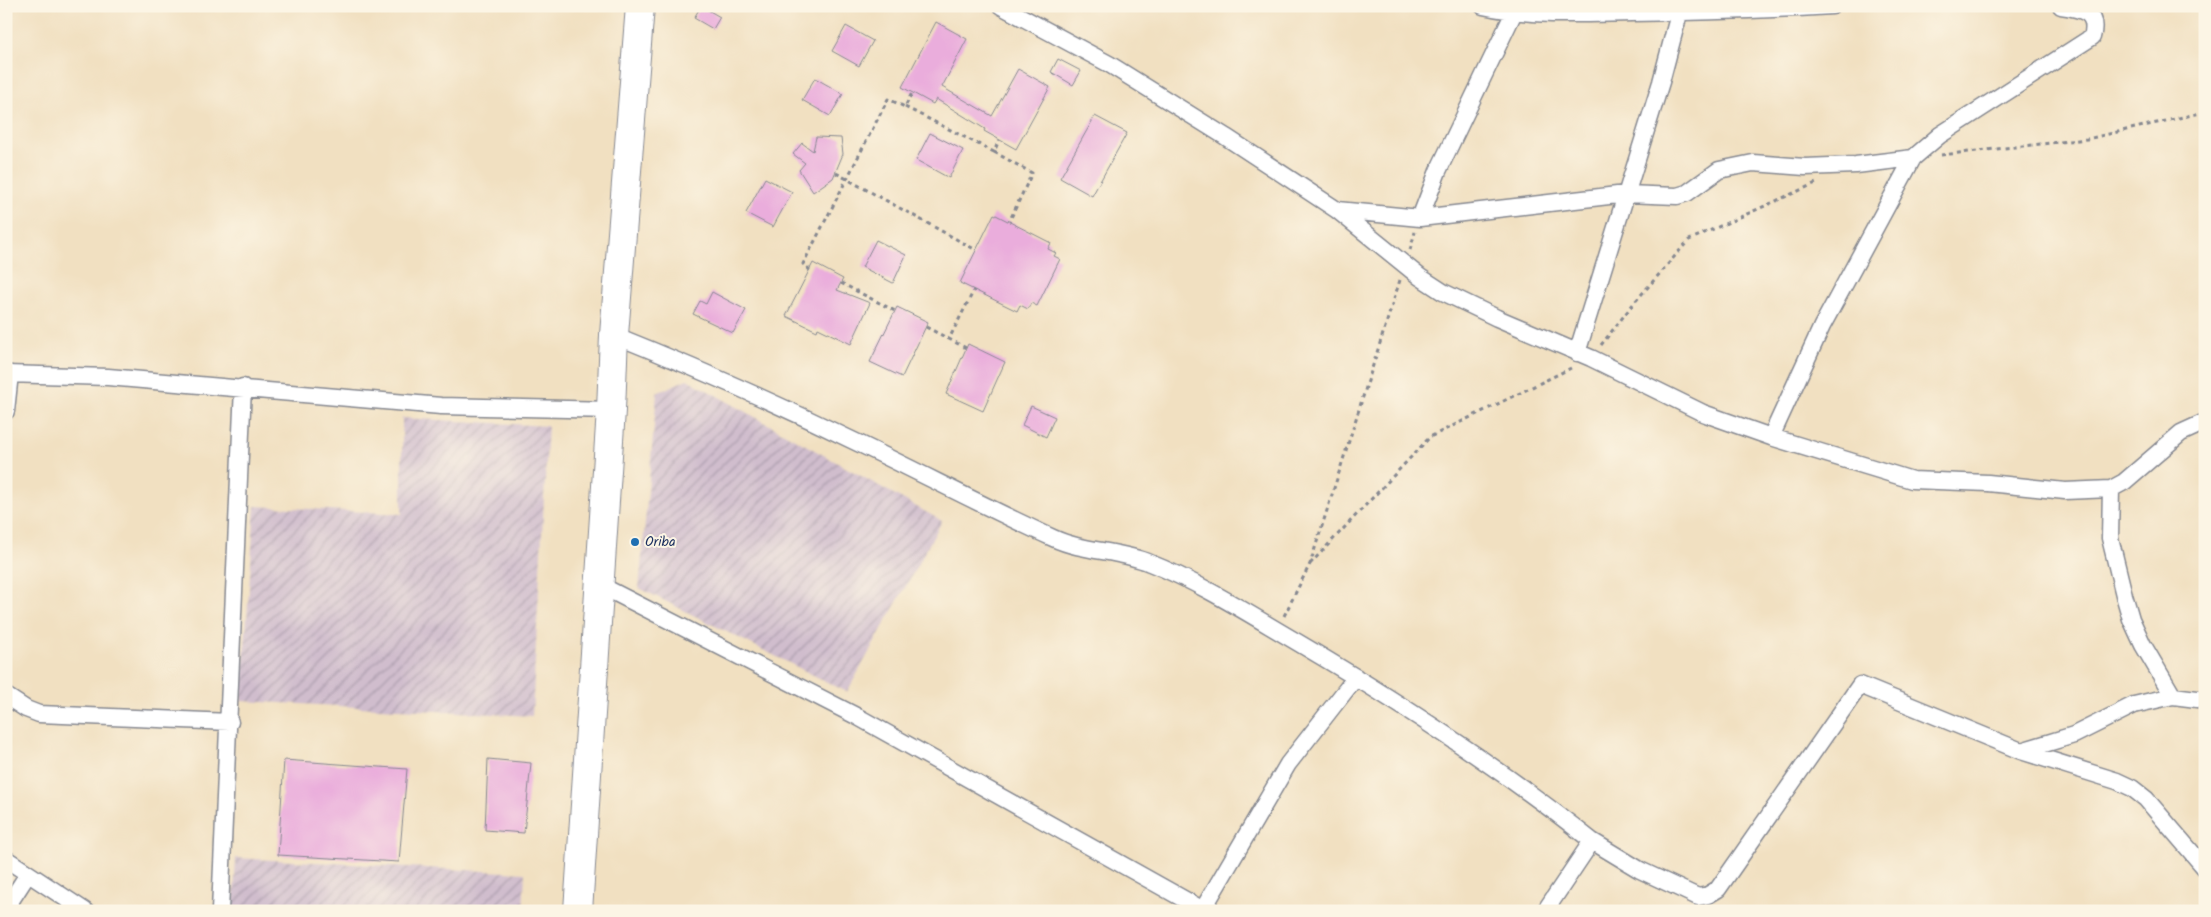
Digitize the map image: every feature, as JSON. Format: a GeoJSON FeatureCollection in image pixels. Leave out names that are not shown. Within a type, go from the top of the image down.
{"type":"FeatureCollection","features":[{"type":"Feature","properties":{"kind":"highway"},"geometry":{"type":"LineString","coordinates":[[578,911],[598,584],[611,410],[614,335],[640,6]]}},
{"type":"Feature","properties":{"kind":"street"},"geometry":{"type":"LineString","coordinates":[[1001,6],[1109,64],[1226,137],[1337,210],[1405,266],[1443,292],[1703,413],[1771,437],[1912,480],[1988,483],[2065,491],[2111,489],[2124,482],[2180,433],[2205,422]]}},
{"type":"Feature","properties":{"kind":"street"},"geometry":{"type":"LineString","coordinates":[[1483,6],[1515,10],[1832,6]]}},
{"type":"Feature","properties":{"kind":"street"},"geometry":{"type":"LineString","coordinates":[[1771,437],[1822,326],[1913,158],[1940,135],[2092,38],[2094,23],[2088,14],[2076,8],[2061,6]]}},
{"type":"Feature","properties":{"kind":"street"},"geometry":{"type":"LineString","coordinates":[[1577,353],[1662,82],[1681,9]]}},
{"type":"Feature","properties":{"kind":"street"},"geometry":{"type":"LineString","coordinates":[[1420,218],[1438,171],[1515,10]]}},
{"type":"Feature","properties":{"kind":"street"},"geometry":{"type":"LineString","coordinates":[[1337,210],[1420,218],[1626,194],[1676,196],[1687,193],[1719,170],[1753,163],[1805,167],[1856,165],[1913,158]]}},
{"type":"Feature","properties":{"kind":"street"},"geometry":{"type":"LineString","coordinates":[[614,335],[676,360],[856,442],[1057,540],[1121,553],[1150,563],[1203,589],[1356,677],[1441,730],[1541,801],[1592,841],[1640,870],[1698,897],[1718,889],[1860,685],[2021,751],[2117,781],[2132,788],[2146,800],[2205,868]]}},
{"type":"Feature","properties":{"kind":"street"},"geometry":{"type":"LineString","coordinates":[[6,411],[8,374],[108,377],[441,406],[611,410]]}},
{"type":"Feature","properties":{"kind":"street"},"geometry":{"type":"LineString","coordinates":[[220,911],[230,722],[243,388]]}},
{"type":"Feature","properties":{"kind":"street"},"geometry":{"type":"LineString","coordinates":[[2111,489],[2110,538],[2126,603],[2143,645],[2173,696]]}},
{"type":"Feature","properties":{"kind":"street"},"geometry":{"type":"LineString","coordinates":[[598,584],[858,717],[1203,910],[1288,764],[1356,677]]}},
{"type":"Feature","properties":{"kind":"street"},"geometry":{"type":"LineString","coordinates":[[6,696],[26,709],[39,714],[230,722]]}},
{"type":"Feature","properties":{"kind":"street"},"geometry":{"type":"LineString","coordinates":[[2021,751],[2074,736],[2134,704],[2173,696],[2205,700]]}},
{"type":"Feature","properties":{"kind":"street"},"geometry":{"type":"LineString","coordinates":[[1545,911],[1592,841]]}},
{"type":"Feature","properties":{"kind":"street"},"geometry":{"type":"LineString","coordinates":[[6,859],[85,911]]}},
{"type":"Feature","properties":{"kind":"street"},"geometry":{"type":"LineString","coordinates":[[6,908],[28,874]]}},
{"type":"Feature","properties":{"kind":"path"},"geometry":{"type":"LineString","coordinates":[[905,107],[912,93]]}},
{"type":"Feature","properties":{"kind":"path"},"geometry":{"type":"LineString","coordinates":[[810,270],[803,264],[888,99],[1032,173],[1009,222]]}},
{"type":"Feature","properties":{"kind":"path"},"geometry":{"type":"LineString","coordinates":[[1913,158],[2087,139],[2205,112]]}},
{"type":"Feature","properties":{"kind":"path"},"geometry":{"type":"LineString","coordinates":[[994,152],[999,140]]}},
{"type":"Feature","properties":{"kind":"path"},"geometry":{"type":"LineString","coordinates":[[836,173],[976,250]]}},
{"type":"Feature","properties":{"kind":"path"},"geometry":{"type":"LineString","coordinates":[[1276,630],[1310,564],[1420,218]]}},
{"type":"Feature","properties":{"kind":"path"},"geometry":{"type":"LineString","coordinates":[[841,283],[895,311]]}},
{"type":"Feature","properties":{"kind":"path"},"geometry":{"type":"LineString","coordinates":[[949,339],[974,290]]}},
{"type":"Feature","properties":{"kind":"path"},"geometry":{"type":"LineString","coordinates":[[926,327],[966,348]]}},
{"type":"Feature","properties":{"kind":"shaded area"},"geometry":{"type":"Polygon","coordinates":[[[687,379],[942,521],[847,692],[639,588],[657,393],[687,379]]]}},
{"type":"Feature","properties":{"kind":"shaded area"},"geometry":{"type":"Polygon","coordinates":[[[402,418],[548,426],[532,716],[241,701],[255,506],[402,514],[402,418]]]}},
{"type":"Feature","properties":{"kind":"shaded area"},"geometry":{"type":"Polygon","coordinates":[[[236,858],[525,873],[523,911],[233,911],[236,858]]]}},
{"type":"Feature","properties":{"kind":"building"},"geometry":{"type":"Polygon","coordinates":[[[701,6],[720,17],[713,29],[694,18],[701,6]]]}},
{"type":"Feature","properties":{"kind":"building"},"geometry":{"type":"Polygon","coordinates":[[[936,22],[967,39],[942,87],[992,116],[1018,69],[1050,87],[1016,149],[984,131],[985,129],[936,99],[933,104],[902,87],[936,22]]]}},
{"type":"Feature","properties":{"kind":"building"},"geometry":{"type":"Polygon","coordinates":[[[846,26],[873,41],[859,66],[832,51],[846,26]]]}},
{"type":"Feature","properties":{"kind":"building"},"geometry":{"type":"Polygon","coordinates":[[[1058,59],[1081,71],[1073,85],[1051,72],[1058,59]]]}},
{"type":"Feature","properties":{"kind":"building"},"geometry":{"type":"Polygon","coordinates":[[[815,78],[843,94],[830,116],[802,100],[815,78]]]}},
{"type":"Feature","properties":{"kind":"building"},"geometry":{"type":"Polygon","coordinates":[[[1095,116],[1127,133],[1092,196],[1060,178],[1095,116]]]}},
{"type":"Feature","properties":{"kind":"building"},"geometry":{"type":"Polygon","coordinates":[[[930,133],[963,150],[949,178],[916,160],[930,133]]]}},
{"type":"Feature","properties":{"kind":"building"},"geometry":{"type":"Polygon","coordinates":[[[816,137],[841,138],[843,154],[833,178],[813,192],[799,170],[805,163],[793,154],[802,143],[813,151],[816,137]]]}},
{"type":"Feature","properties":{"kind":"building"},"geometry":{"type":"Polygon","coordinates":[[[765,178],[792,192],[773,227],[746,213],[765,178]]]}},
{"type":"Feature","properties":{"kind":"building"},"geometry":{"type":"Polygon","coordinates":[[[994,214],[1051,243],[1048,249],[1056,253],[1054,256],[1060,259],[1037,306],[1031,303],[1028,309],[1020,305],[1017,311],[960,283],[994,214]]]}},
{"type":"Feature","properties":{"kind":"building"},"geometry":{"type":"Polygon","coordinates":[[[876,240],[906,255],[893,283],[862,267],[876,240]]]}},
{"type":"Feature","properties":{"kind":"building"},"geometry":{"type":"Polygon","coordinates":[[[813,263],[843,279],[837,290],[870,303],[851,344],[818,328],[817,331],[786,316],[813,263]]]}},
{"type":"Feature","properties":{"kind":"building"},"geometry":{"type":"Polygon","coordinates":[[[712,292],[746,310],[733,333],[693,314],[700,301],[706,304],[712,292]]]}},
{"type":"Feature","properties":{"kind":"building"},"geometry":{"type":"Polygon","coordinates":[[[897,307],[928,322],[902,377],[870,362],[897,307]]]}},
{"type":"Feature","properties":{"kind":"building"},"geometry":{"type":"Polygon","coordinates":[[[968,344],[1005,362],[983,411],[946,394],[968,344]]]}},
{"type":"Feature","properties":{"kind":"building"},"geometry":{"type":"Polygon","coordinates":[[[1031,406],[1055,417],[1046,437],[1022,425],[1031,406]]]}},
{"type":"Feature","properties":{"kind":"building"},"geometry":{"type":"Polygon","coordinates":[[[488,759],[531,763],[524,833],[485,830],[488,759]]]}},
{"type":"Feature","properties":{"kind":"building"},"geometry":{"type":"Polygon","coordinates":[[[284,760],[407,769],[399,862],[278,855],[284,760]]]}},
{"type":"Feature","properties":{"kind":"place","name":"Oriba"},"geometry":{"type":"Point","coordinates":[635,542]}}]}
